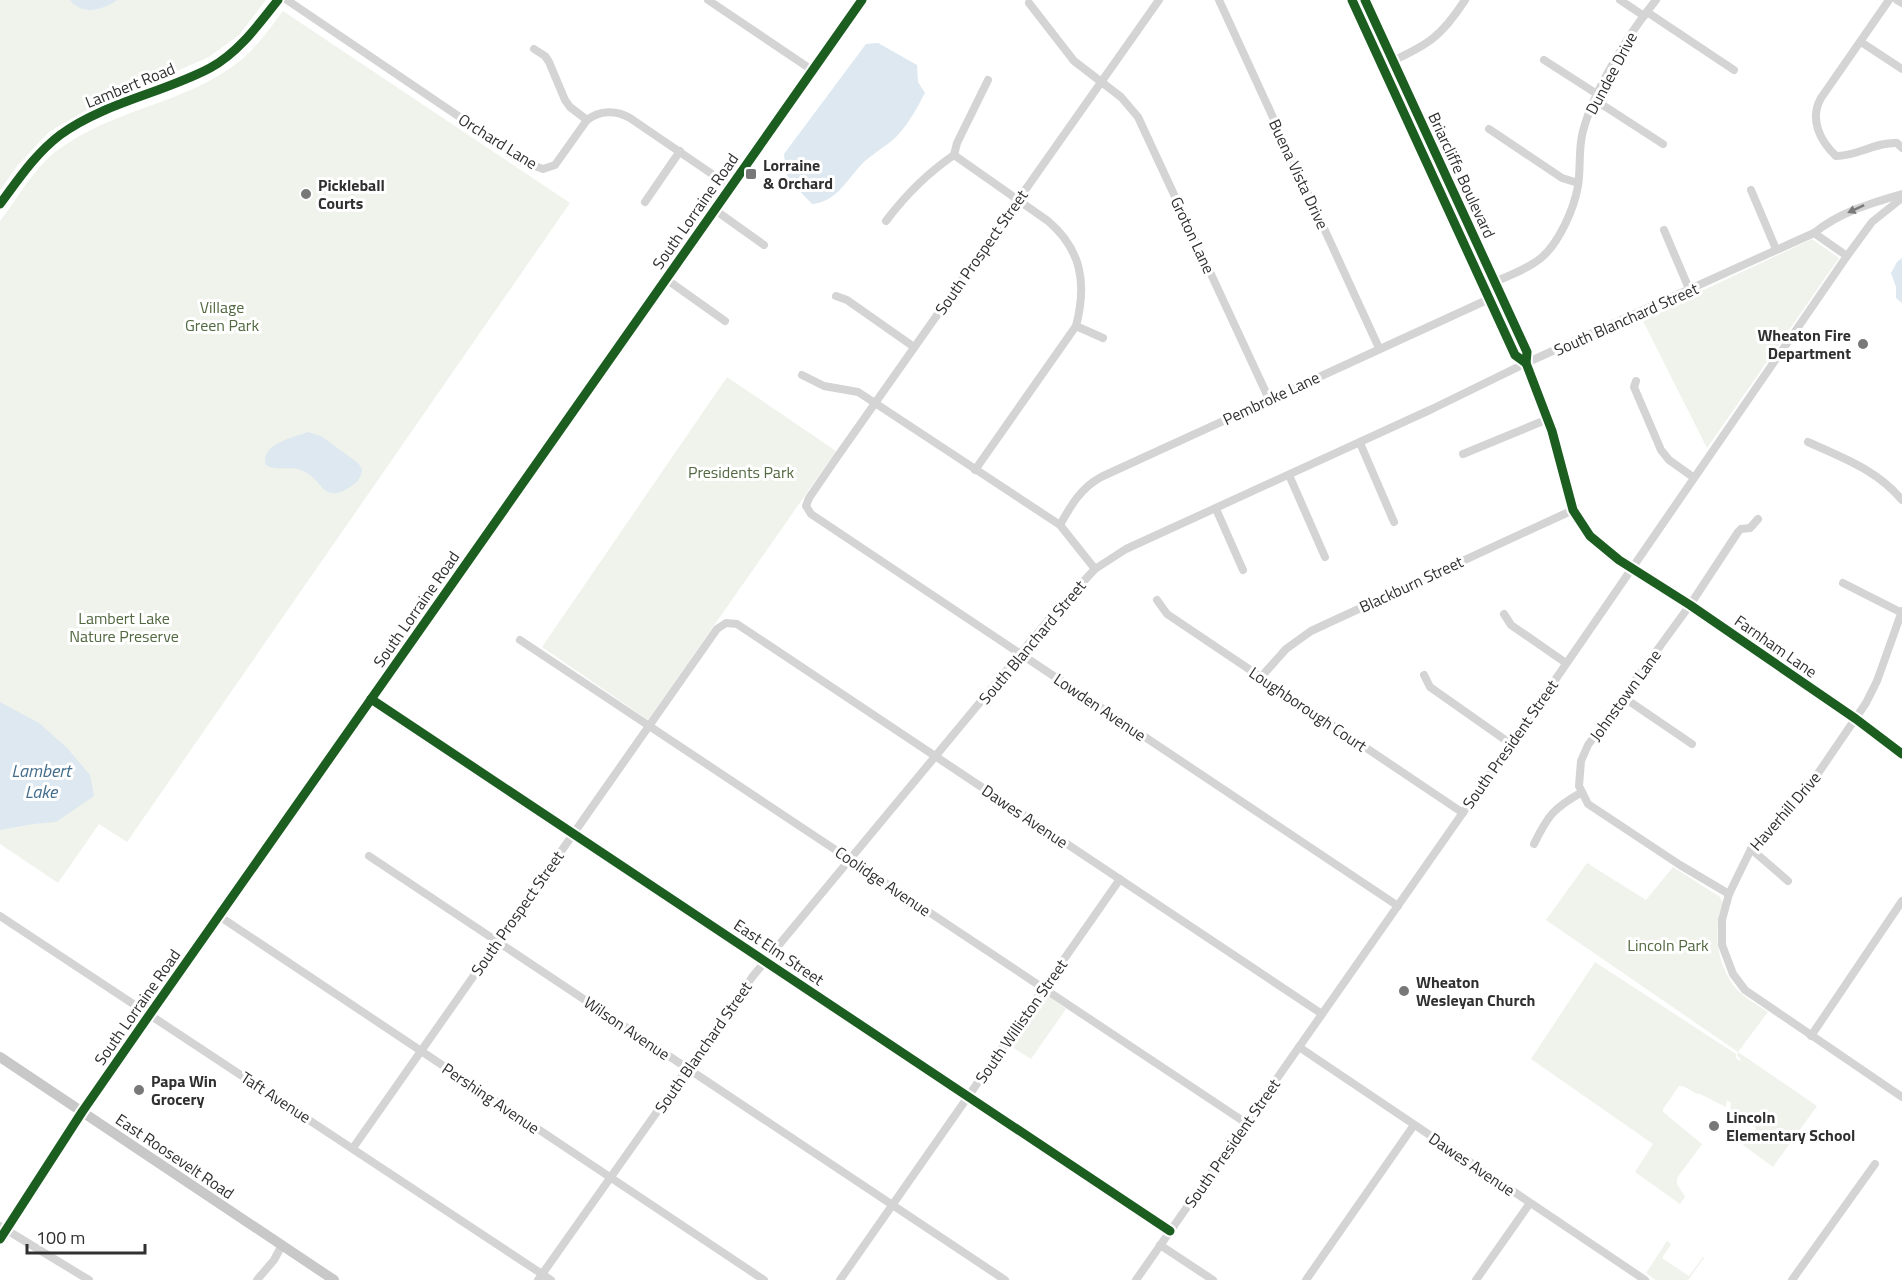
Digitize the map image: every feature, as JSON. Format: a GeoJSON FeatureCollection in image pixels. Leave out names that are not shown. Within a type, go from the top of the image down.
{"type":"FeatureCollection","features":[{"type":"Feature","properties":{"kind":"main road","name":"East Roosevelt Road"},"geometry":{"type":"LineString","coordinates":[[0,1057],[334,1280]]}},
{"type":"Feature","properties":{"kind":"street","name":"Lambert Road"},"geometry":{"type":"LineString","coordinates":[[0,204],[37,154],[60,134],[89,118],[211,67],[245,40],[278,0]]}},
{"type":"Feature","properties":{"kind":"street","name":"Orchard Lane"},"geometry":{"type":"LineString","coordinates":[[287,0],[530,164],[543,169],[555,165],[587,120]]}},
{"type":"Feature","properties":{"kind":"street"},"geometry":{"type":"LineString","coordinates":[[708,0],[812,70]]}},
{"type":"Feature","properties":{"kind":"street","name":"South Lorraine Road"},"geometry":{"type":"LineString","coordinates":[[0,1239],[3,1228],[150,1014],[862,0]]}},
{"type":"Feature","properties":{"kind":"street","name":"South Prospect Street"},"geometry":{"type":"LineString","coordinates":[[806,507],[809,498],[875,403],[1159,0]]}},
{"type":"Feature","properties":{"kind":"street","name":"Buena Vista Drive"},"geometry":{"type":"LineString","coordinates":[[1219,0],[1379,348]]}},
{"type":"Feature","properties":{"kind":"street","name":"Briarcliffe Boulevard"},"geometry":{"type":"LineString","coordinates":[[1352,0],[1515,355],[1526,363]]}},
{"type":"Feature","properties":{"kind":"street","name":"Briarcliffe Boulevard"},"geometry":{"type":"LineString","coordinates":[[1365,0],[1527,352],[1526,363],[1557,444],[1573,510],[1590,536],[1607,552],[1630,568]]}},
{"type":"Feature","properties":{"kind":"street"},"geometry":{"type":"LineString","coordinates":[[1382,65],[1420,47],[1440,34],[1465,0]]}},
{"type":"Feature","properties":{"kind":"street"},"geometry":{"type":"LineString","coordinates":[[1620,0],[1734,70]]}},
{"type":"Feature","properties":{"kind":"street","name":"Dundee Drive"},"geometry":{"type":"LineString","coordinates":[[1483,287],[1535,262],[1546,252],[1567,220],[1575,200],[1580,141],[1586,121],[1617,57],[1656,0]]}},
{"type":"Feature","properties":{"kind":"street"},"geometry":{"type":"LineString","coordinates":[[1888,0],[1862,42],[1816,107],[1815,116],[1819,134],[1827,148],[1836,156],[1849,156],[1885,142],[1897,142],[1902,148]]}},
{"type":"Feature","properties":{"kind":"street"},"geometry":{"type":"LineString","coordinates":[[1897,0],[1902,3]]}},
{"type":"Feature","properties":{"kind":"street","name":"Groton Lane"},"geometry":{"type":"LineString","coordinates":[[1029,3],[1074,61],[1130,106],[1145,130],[1269,399]]}},
{"type":"Feature","properties":{"kind":"street"},"geometry":{"type":"LineString","coordinates":[[1862,42],[1902,69]]}},
{"type":"Feature","properties":{"kind":"street"},"geometry":{"type":"LineString","coordinates":[[534,50],[545,56],[549,62],[570,107],[587,120],[603,112],[626,116],[731,187]]}},
{"type":"Feature","properties":{"kind":"street"},"geometry":{"type":"LineString","coordinates":[[1544,60],[1664,144]]}},
{"type":"Feature","properties":{"kind":"street"},"geometry":{"type":"LineString","coordinates":[[886,221],[903,201],[954,155],[957,143],[987,80]]}},
{"type":"Feature","properties":{"kind":"street"},"geometry":{"type":"LineString","coordinates":[[1489,129],[1562,178],[1578,183]]}},
{"type":"Feature","properties":{"kind":"street"},"geometry":{"type":"LineString","coordinates":[[645,202],[680,151]]}},
{"type":"Feature","properties":{"kind":"street"},"geometry":{"type":"LineString","coordinates":[[954,155],[1059,231],[1074,255],[1080,270],[1082,287],[1076,326],[975,470]]}},
{"type":"Feature","properties":{"kind":"street"},"geometry":{"type":"LineString","coordinates":[[1751,190],[1776,249]]}},
{"type":"Feature","properties":{"kind":"street","name":"South Blanchard Street"},"geometry":{"type":"LineString","coordinates":[[540,1277],[765,961],[1020,654],[1095,569],[1126,549],[1360,443],[1526,363],[1690,291],[1814,233],[1825,224],[1863,206],[1902,196]]}},
{"type":"Feature","properties":{"kind":"street","name":"South President Street"},"geometry":{"type":"LineString","coordinates":[[1160,1245],[1398,906],[1847,256],[1872,222],[1902,196]]}},
{"type":"Feature","properties":{"kind":"street"},"geometry":{"type":"LineString","coordinates":[[715,210],[764,244]]}},
{"type":"Feature","properties":{"kind":"street"},"geometry":{"type":"LineString","coordinates":[[1664,230],[1690,291]]}},
{"type":"Feature","properties":{"kind":"street"},"geometry":{"type":"LineString","coordinates":[[1814,233],[1847,256]]}},
{"type":"Feature","properties":{"kind":"street"},"geometry":{"type":"LineString","coordinates":[[666,279],[726,321]]}},
{"type":"Feature","properties":{"kind":"street","name":"Pembroke Lane"},"geometry":{"type":"LineString","coordinates":[[1060,525],[1079,493],[1092,481],[1500,294]]}},
{"type":"Feature","properties":{"kind":"street"},"geometry":{"type":"LineString","coordinates":[[836,296],[847,300],[914,347]]}},
{"type":"Feature","properties":{"kind":"street"},"geometry":{"type":"LineString","coordinates":[[1076,326],[1103,338]]}},
{"type":"Feature","properties":{"kind":"street"},"geometry":{"type":"LineString","coordinates":[[802,375],[824,386],[858,392],[1060,525],[1095,569]]}},
{"type":"Feature","properties":{"kind":"street"},"geometry":{"type":"LineString","coordinates":[[1636,381],[1634,387],[1661,450],[1669,460],[1693,477]]}},
{"type":"Feature","properties":{"kind":"street"},"geometry":{"type":"LineString","coordinates":[[1463,454],[1548,419]]}},
{"type":"Feature","properties":{"kind":"street"},"geometry":{"type":"LineString","coordinates":[[1808,442],[1865,468],[1901,497]]}},
{"type":"Feature","properties":{"kind":"street"},"geometry":{"type":"LineString","coordinates":[[1360,443],[1394,522]]}},
{"type":"Feature","properties":{"kind":"street"},"geometry":{"type":"LineString","coordinates":[[1289,475],[1325,557]]}},
{"type":"Feature","properties":{"kind":"street","name":"Lowden Avenue"},"geometry":{"type":"LineString","coordinates":[[806,507],[809,513],[1398,906]]}},
{"type":"Feature","properties":{"kind":"street"},"geometry":{"type":"LineString","coordinates":[[1216,509],[1243,570]]}},
{"type":"Feature","properties":{"kind":"street","name":"Blackburn Street"},"geometry":{"type":"LineString","coordinates":[[1261,677],[1286,649],[1311,631],[1573,510]]}},
{"type":"Feature","properties":{"kind":"street","name":"Johnstown Lane"},"geometry":{"type":"LineString","coordinates":[[1582,792],[1579,786],[1581,761],[1588,745],[1690,605],[1738,532],[1749,528],[1758,519]]}},
{"type":"Feature","properties":{"kind":"street","name":"Farnham Lane"},"geometry":{"type":"LineString","coordinates":[[1630,568],[1690,605],[1856,719],[1902,754]]}},
{"type":"Feature","properties":{"kind":"street"},"geometry":{"type":"LineString","coordinates":[[1843,583],[1902,612]]}},
{"type":"Feature","properties":{"kind":"street","name":"Loughborough Court"},"geometry":{"type":"LineString","coordinates":[[1157,600],[1167,614],[1462,813]]}},
{"type":"Feature","properties":{"kind":"street","name":"Haverhill Drive"},"geometry":{"type":"LineString","coordinates":[[1811,1036],[1746,990],[1733,974],[1722,945],[1722,926],[1729,894],[1751,849],[1806,791],[1856,719],[1877,681],[1902,612]]}},
{"type":"Feature","properties":{"kind":"street"},"geometry":{"type":"LineString","coordinates":[[1504,614],[1511,625],[1566,663]]}},
{"type":"Feature","properties":{"kind":"street","name":"South Prospect Street"},"geometry":{"type":"LineString","coordinates":[[353,1148],[717,629],[726,623]]}},
{"type":"Feature","properties":{"kind":"street","name":"Dawes Avenue"},"geometry":{"type":"LineString","coordinates":[[726,623],[737,624],[1322,1014]]}},
{"type":"Feature","properties":{"kind":"street","name":"Coolidge Avenue"},"geometry":{"type":"LineString","coordinates":[[520,640],[1246,1123]]}},
{"type":"Feature","properties":{"kind":"street"},"geometry":{"type":"LineString","coordinates":[[1424,675],[1430,687],[1510,744]]}},
{"type":"Feature","properties":{"kind":"street"},"geometry":{"type":"LineString","coordinates":[[1623,697],[1692,744]]}},
{"type":"Feature","properties":{"kind":"street","name":"East Elm Street"},"geometry":{"type":"LineString","coordinates":[[371,699],[1170,1231]]}},
{"type":"Feature","properties":{"kind":"street"},"geometry":{"type":"LineString","coordinates":[[1534,844],[1546,819],[1560,805],[1582,792],[1588,804],[1680,865],[1729,894]]}},
{"type":"Feature","properties":{"kind":"street"},"geometry":{"type":"LineString","coordinates":[[1751,849],[1788,882]]}},
{"type":"Feature","properties":{"kind":"street","name":"Wilson Avenue"},"geometry":{"type":"LineString","coordinates":[[369,856],[1005,1280]]}},
{"type":"Feature","properties":{"kind":"street","name":"South Williston Street"},"geometry":{"type":"LineString","coordinates":[[840,1280],[1120,879]]}},
{"type":"Feature","properties":{"kind":"street"},"geometry":{"type":"LineString","coordinates":[[1902,902],[1811,1036],[1902,1097]]}},
{"type":"Feature","properties":{"kind":"street","name":"Taft Avenue"},"geometry":{"type":"LineString","coordinates":[[0,916],[353,1148],[540,1277],[551,1280]]}},
{"type":"Feature","properties":{"kind":"street","name":"Pershing Avenue"},"geometry":{"type":"LineString","coordinates":[[219,916],[764,1280]]}},
{"type":"Feature","properties":{"kind":"street","name":"Dawes Avenue"},"geometry":{"type":"LineString","coordinates":[[1299,1047],[1645,1280]]}},
{"type":"Feature","properties":{"kind":"street"},"geometry":{"type":"LineString","coordinates":[[1306,1280],[1414,1125]]}},
{"type":"Feature","properties":{"kind":"street"},"geometry":{"type":"LineString","coordinates":[[1792,1280],[1875,1164]]}},
{"type":"Feature","properties":{"kind":"street"},"geometry":{"type":"LineString","coordinates":[[1476,1280],[1530,1203]]}},
{"type":"Feature","properties":{"kind":"street"},"geometry":{"type":"LineString","coordinates":[[3,1228],[89,1280]]}},
{"type":"Feature","properties":{"kind":"street"},"geometry":{"type":"LineString","coordinates":[[257,1280],[274,1260],[282,1245]]}},
{"type":"Feature","properties":{"kind":"street"},"geometry":{"type":"LineString","coordinates":[[1136,1280],[1160,1245],[1213,1280]]}},
{"type":"Feature","properties":{"kind":"green space"},"geometry":{"type":"Polygon","coordinates":[[[0,0],[266,0],[239,35],[209,57],[83,112],[49,132],[18,165],[0,190],[0,0]]]}},
{"type":"Feature","properties":{"kind":"green space","name":"Village Green Park"},"geometry":{"type":"Polygon","coordinates":[[[283,11],[570,203],[127,842],[99,824],[58,883],[0,844],[0,221],[32,177],[54,153],[99,126],[197,87],[220,75],[253,49],[283,11]]]}},
{"type":"Feature","properties":{"kind":"green space"},"geometry":{"type":"Polygon","coordinates":[[[1392,74],[1395,74],[1488,277],[1486,279],[1483,278],[1392,74]]]}},
{"type":"Feature","properties":{"kind":"green space"},"geometry":{"type":"Polygon","coordinates":[[[1812,239],[1839,258],[1707,448],[1642,319],[1812,239]]]}},
{"type":"Feature","properties":{"kind":"green space","name":"Presidents Park"},"geometry":{"type":"Polygon","coordinates":[[[727,377],[836,451],[648,720],[542,647],[727,377]]]}},
{"type":"Feature","properties":{"kind":"green space","name":"Lincoln Park"},"geometry":{"type":"Polygon","coordinates":[[[1587,863],[1646,900],[1673,867],[1720,897],[1723,903],[1717,934],[1723,967],[1738,990],[1768,1012],[1738,1052],[1546,920],[1587,863]]]}},
{"type":"Feature","properties":{"kind":"green space","name":"Lincoln Elementary School"},"geometry":{"type":"Polygon","coordinates":[[[1595,962],[1736,1054],[1736,1058],[1740,1061],[1738,1052],[1817,1106],[1773,1167],[1743,1145],[1756,1128],[1730,1109],[1731,1103],[1727,1100],[1726,1107],[1679,1086],[1663,1112],[1702,1144],[1677,1178],[1677,1184],[1685,1197],[1680,1204],[1635,1172],[1653,1144],[1531,1059],[1595,962]]]}},
{"type":"Feature","properties":{"kind":"green space"},"geometry":{"type":"Polygon","coordinates":[[[1049,997],[1066,1009],[1031,1059],[1010,1046],[1040,1001],[1049,997]]]}},
{"type":"Feature","properties":{"kind":"green space"},"geometry":{"type":"Polygon","coordinates":[[[1667,1241],[1671,1244],[1662,1258],[1689,1276],[1704,1258],[1688,1280],[1656,1280],[1646,1273],[1667,1241]]]}},
{"type":"Feature","properties":{"kind":"water"},"geometry":{"type":"Polygon","coordinates":[[[70,0],[117,0],[99,9],[86,10],[70,0]]]}},
{"type":"Feature","properties":{"kind":"water"},"geometry":{"type":"Polygon","coordinates":[[[878,43],[917,65],[918,82],[925,93],[909,121],[897,136],[865,161],[834,195],[812,204],[790,181],[786,173],[784,154],[866,44],[878,43]]]}},
{"type":"Feature","properties":{"kind":"water"},"geometry":{"type":"Polygon","coordinates":[[[1902,258],[1902,303],[1896,298],[1896,287],[1891,273],[1902,258]]]}},
{"type":"Feature","properties":{"kind":"water"},"geometry":{"type":"Polygon","coordinates":[[[308,432],[321,436],[358,463],[362,469],[355,483],[341,492],[328,492],[303,471],[266,465],[265,458],[273,447],[287,439],[308,432]]]}},
{"type":"Feature","properties":{"kind":"water","name":"Lambert Lake"},"geometry":{"type":"Polygon","coordinates":[[[0,702],[39,723],[67,748],[90,775],[94,796],[56,822],[0,830],[0,702]]]}},
{"type":"Feature","properties":{"kind":"cycle path"},"geometry":{"type":"LineString","coordinates":[[0,204],[35,159],[60,135],[114,106],[173,85],[220,62],[247,37],[278,0]]}},
{"type":"Feature","properties":{"kind":"cycle path"},"geometry":{"type":"LineString","coordinates":[[0,1239],[82,1112],[150,1014],[862,0]]}},
{"type":"Feature","properties":{"kind":"cycle path"},"geometry":{"type":"LineString","coordinates":[[1352,0],[1515,355],[1526,363]]}},
{"type":"Feature","properties":{"kind":"cycle path"},"geometry":{"type":"LineString","coordinates":[[1365,0],[1527,352],[1526,363],[1552,431],[1573,510],[1590,536],[1619,560],[1690,605],[1856,719],[1902,754]]}},
{"type":"Feature","properties":{"kind":"cycle path"},"geometry":{"type":"LineString","coordinates":[[371,699],[1170,1231]]}},
{"type":"Feature","properties":{"kind":"place","name":"Lorraine & Orchard"},"geometry":{"type":"Point","coordinates":[751,174]}},
{"type":"Feature","properties":{"kind":"place","name":"Pickleball Courts"},"geometry":{"type":"Point","coordinates":[306,194]}},
{"type":"Feature","properties":{"kind":"place","name":"Wheaton Fire Department"},"geometry":{"type":"Point","coordinates":[1863,344]}},
{"type":"Feature","properties":{"kind":"place","name":"Wheaton Wesleyan Church"},"geometry":{"type":"Point","coordinates":[1404,991]}},
{"type":"Feature","properties":{"kind":"place","name":"Papa Win Grocery"},"geometry":{"type":"Point","coordinates":[139,1090]}},
{"type":"Feature","properties":{"kind":"place","name":"Lincoln Elementary School"},"geometry":{"type":"Point","coordinates":[1714,1126]}},
{"type":"Feature","properties":{"kind":"park label","name":"Lambert Lake Nature Preserve"},"geometry":{"type":"Point","coordinates":[124,627]}}]}
